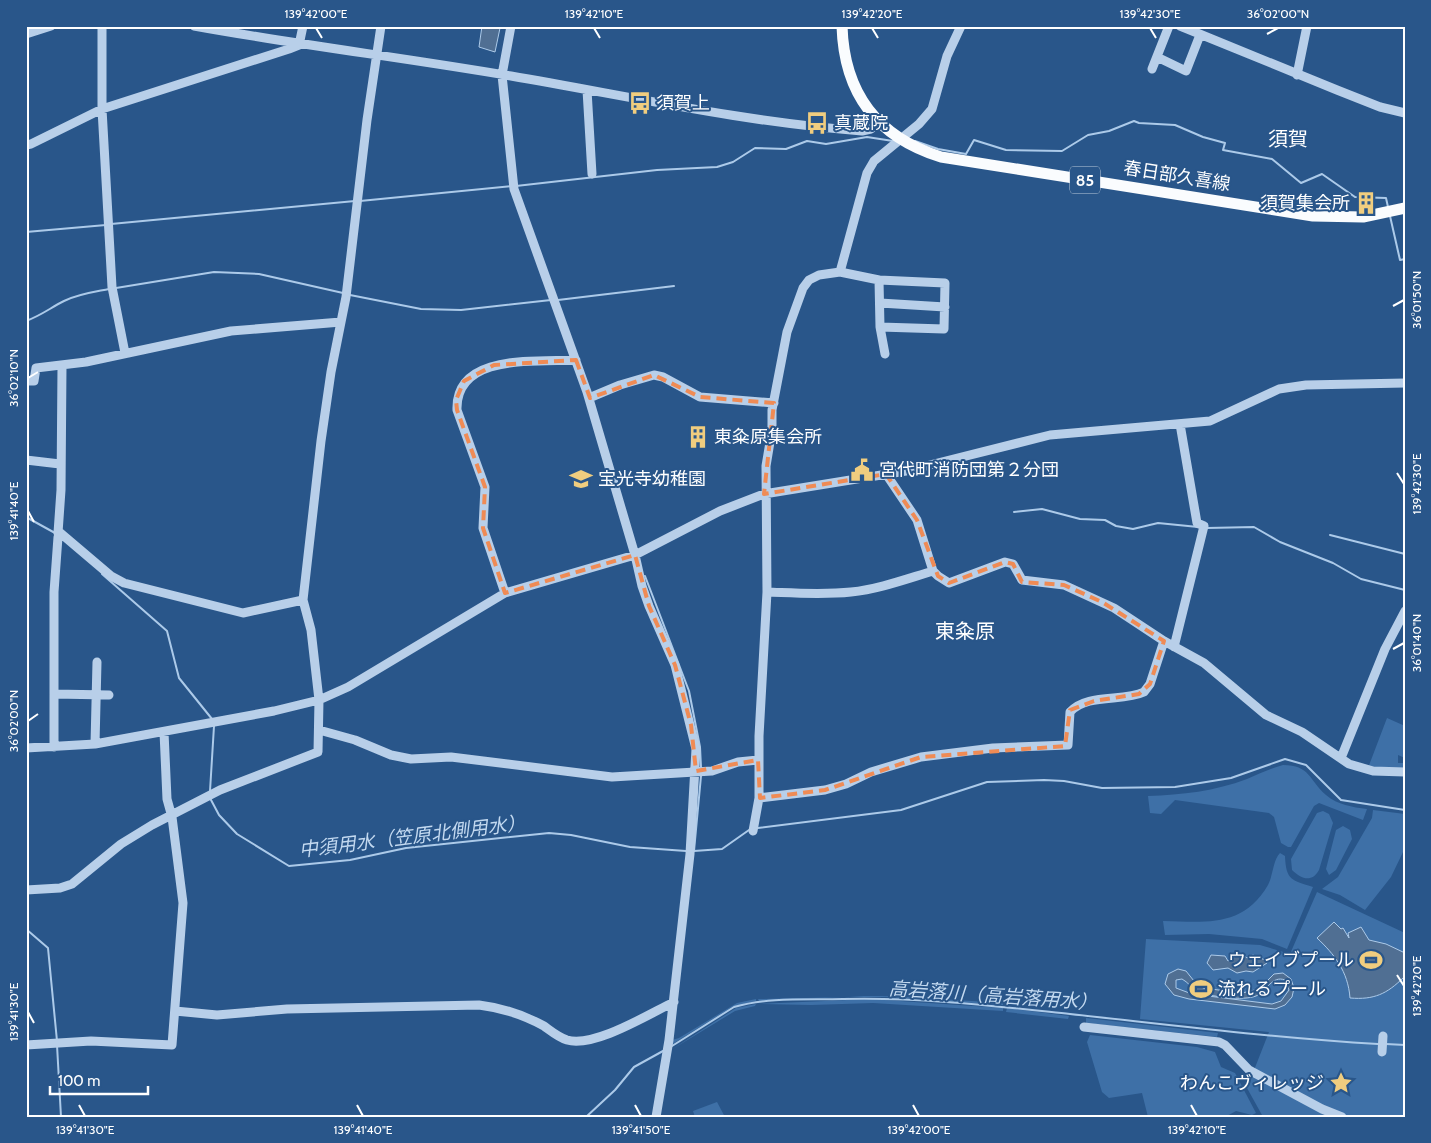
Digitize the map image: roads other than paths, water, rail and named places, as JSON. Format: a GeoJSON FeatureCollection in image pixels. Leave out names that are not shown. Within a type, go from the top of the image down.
{"type":"FeatureCollection","features":[{"type":"Feature","properties":{"kind":"main road","name":"春日部久喜線"},"geometry":{"type":"LineString","coordinates":[[842,26],[845,61],[851,79],[858,94],[878,123],[899,139],[920,150],[941,157],[1313,216],[1363,217],[1405,208]]}},
{"type":"Feature","properties":{"kind":"street"},"geometry":{"type":"LineString","coordinates":[[26,34],[51,26]]}},
{"type":"Feature","properties":{"kind":"street"},"geometry":{"type":"LineString","coordinates":[[102,26],[102,109],[112,287],[124,353]]}},
{"type":"Feature","properties":{"kind":"street"},"geometry":{"type":"LineString","coordinates":[[194,26],[299,45],[502,74],[743,118],[862,131],[871,129],[878,123]]}},
{"type":"Feature","properties":{"kind":"street"},"geometry":{"type":"LineString","coordinates":[[299,45],[303,26]]}},
{"type":"Feature","properties":{"kind":"street"},"geometry":{"type":"LineString","coordinates":[[26,890],[60,888],[72,884],[122,844],[152,825],[220,790],[318,752],[319,700],[311,630],[303,600],[321,441],[331,372],[341,322],[381,26]]}},
{"type":"Feature","properties":{"kind":"street"},"geometry":{"type":"LineString","coordinates":[[512,26],[502,74],[514,189],[576,360],[582,389],[589,398],[649,606],[675,665],[696,749],[690,854],[674,1002],[656,1117]]}},
{"type":"Feature","properties":{"kind":"street"},"geometry":{"type":"LineString","coordinates":[[840,272],[867,173],[874,161],[919,124],[932,109],[947,56],[961,26]]}},
{"type":"Feature","properties":{"kind":"street"},"geometry":{"type":"LineString","coordinates":[[1152,69],[1168,26]]}},
{"type":"Feature","properties":{"kind":"street"},"geometry":{"type":"LineString","coordinates":[[1180,26],[1297,75],[1380,107],[1405,113]]}},
{"type":"Feature","properties":{"kind":"street"},"geometry":{"type":"LineString","coordinates":[[1297,75],[1307,26]]}},
{"type":"Feature","properties":{"kind":"street"},"geometry":{"type":"LineString","coordinates":[[1156,57],[1186,71],[1200,35]]}},
{"type":"Feature","properties":{"kind":"street"},"geometry":{"type":"LineString","coordinates":[[26,145],[102,109],[299,45]]}},
{"type":"Feature","properties":{"kind":"street"},"geometry":{"type":"LineString","coordinates":[[587,90],[592,174]]}},
{"type":"Feature","properties":{"kind":"street"},"geometry":{"type":"LineString","coordinates":[[753,831],[758,798],[758,760],[767,592],[764,494],[774,403],[787,332],[803,288],[809,280],[819,275],[840,272],[880,280],[945,283],[944,329],[880,327]]}},
{"type":"Feature","properties":{"kind":"street"},"geometry":{"type":"LineString","coordinates":[[880,280],[880,327],[885,354]]}},
{"type":"Feature","properties":{"kind":"street"},"geometry":{"type":"LineString","coordinates":[[880,303],[944,307]]}},
{"type":"Feature","properties":{"kind":"street"},"geometry":{"type":"LineString","coordinates":[[26,381],[34,381],[36,368],[62,366],[231,331],[341,322]]}},
{"type":"Feature","properties":{"kind":"street"},"geometry":{"type":"LineString","coordinates":[[504,593],[482,528],[485,487],[457,410],[456,400],[464,381],[494,365],[576,360]]}},
{"type":"Feature","properties":{"kind":"street"},"geometry":{"type":"LineString","coordinates":[[54,747],[54,592],[58,534],[62,366]]}},
{"type":"Feature","properties":{"kind":"street"},"geometry":{"type":"LineString","coordinates":[[589,398],[620,384],[654,375],[663,377],[700,397],[749,399],[774,403]]}},
{"type":"Feature","properties":{"kind":"street"},"geometry":{"type":"LineString","coordinates":[[26,748],[95,744],[164,732],[319,700],[348,687],[504,593],[635,555],[720,511],[764,494],[886,474],[1050,435],[1210,420],[1279,389],[1306,385],[1405,383]]}},
{"type":"Feature","properties":{"kind":"street"},"geometry":{"type":"LineString","coordinates":[[1174,646],[1204,526],[1198,524],[1180,424]]}},
{"type":"Feature","properties":{"kind":"street"},"geometry":{"type":"LineString","coordinates":[[26,460],[60,464]]}},
{"type":"Feature","properties":{"kind":"street"},"geometry":{"type":"LineString","coordinates":[[886,474],[917,520],[933,571],[949,582],[1005,562],[1013,564],[1022,580],[1064,585],[1076,589],[1114,608],[1210,668],[1266,715],[1302,732],[1341,758],[1362,769],[1405,772]]}},
{"type":"Feature","properties":{"kind":"street"},"geometry":{"type":"LineString","coordinates":[[58,534],[111,576],[124,583],[244,613],[303,600]]}},
{"type":"Feature","properties":{"kind":"street"},"geometry":{"type":"LineString","coordinates":[[767,592],[816,594],[853,592],[933,571]]}},
{"type":"Feature","properties":{"kind":"street"},"geometry":{"type":"LineString","coordinates":[[1341,758],[1385,649],[1405,611]]}},
{"type":"Feature","properties":{"kind":"street"},"geometry":{"type":"LineString","coordinates":[[758,798],[826,790],[846,784],[871,772],[921,757],[993,748],[1068,745],[1070,712],[1072,709],[1094,701],[1144,692],[1150,684],[1164,641]]}},
{"type":"Feature","properties":{"kind":"street"},"geometry":{"type":"LineString","coordinates":[[95,744],[97,662]]}},
{"type":"Feature","properties":{"kind":"street"},"geometry":{"type":"LineString","coordinates":[[54,694],[109,694]]}},
{"type":"Feature","properties":{"kind":"street"},"geometry":{"type":"LineString","coordinates":[[319,730],[355,740],[391,756],[411,759],[450,757],[612,778],[717,770],[730,764],[758,760]]}},
{"type":"Feature","properties":{"kind":"street"},"geometry":{"type":"LineString","coordinates":[[26,1045],[91,1041],[172,1045],[183,903],[172,816],[167,800],[164,732]]}},
{"type":"Feature","properties":{"kind":"street"},"geometry":{"type":"LineString","coordinates":[[175,1011],[217,1015],[287,1009],[479,1005],[504,1008],[524,1016],[566,1040],[575,1041],[597,1037],[674,1002]]}},
{"type":"Feature","properties":{"kind":"street"},"geometry":{"type":"LineString","coordinates":[[1084,1027],[1219,1042],[1225,1045],[1249,1070],[1322,1109],[1342,1117]]}},
{"type":"Feature","properties":{"kind":"street"},"geometry":{"type":"LineString","coordinates":[[1382,1052],[1383,1036]]}},
{"type":"Feature","properties":{"kind":"waterway"},"geometry":{"type":"LineString","coordinates":[[915,141],[938,149],[966,154],[974,140],[1006,150],[1062,151],[1088,135],[1109,131],[1134,121],[1139,123],[1175,125],[1203,137],[1225,143],[1223,150],[1272,159],[1301,183],[1322,174],[1355,197],[1386,198],[1388,207]]}},
{"type":"Feature","properties":{"kind":"waterway"},"geometry":{"type":"LineString","coordinates":[[516,186],[657,170],[717,167],[733,162],[755,148],[786,149],[807,141],[826,144],[867,137],[893,141]]}},
{"type":"Feature","properties":{"kind":"waterway"},"geometry":{"type":"LineString","coordinates":[[360,201],[512,186]]}},
{"type":"Feature","properties":{"kind":"waterway"},"geometry":{"type":"LineString","coordinates":[[111,224],[355,201]]}},
{"type":"Feature","properties":{"kind":"waterway"},"geometry":{"type":"LineString","coordinates":[[1390,216],[1400,260],[1405,259]]}},
{"type":"Feature","properties":{"kind":"waterway"},"geometry":{"type":"LineString","coordinates":[[26,232],[106,225]]}},
{"type":"Feature","properties":{"kind":"waterway"},"geometry":{"type":"LineString","coordinates":[[116,288],[214,272],[259,274],[343,293]]}},
{"type":"Feature","properties":{"kind":"waterway"},"geometry":{"type":"LineString","coordinates":[[558,300],[674,286]]}},
{"type":"Feature","properties":{"kind":"waterway"},"geometry":{"type":"LineString","coordinates":[[26,321],[69,299],[109,289]]}},
{"type":"Feature","properties":{"kind":"waterway"},"geometry":{"type":"LineString","coordinates":[[350,295],[421,309],[461,310],[551,300]]}},
{"type":"Feature","properties":{"kind":"waterway"},"geometry":{"type":"LineString","coordinates":[[1014,512],[1042,509],[1080,519],[1105,520],[1116,526],[1133,529],[1158,523],[1198,527]]}},
{"type":"Feature","properties":{"kind":"waterway","name":"中須用水（笠原北側用水）"},"geometry":{"type":"LineString","coordinates":[[26,517],[55,533]]}},
{"type":"Feature","properties":{"kind":"waterway"},"geometry":{"type":"LineString","coordinates":[[1207,528],[1254,527],[1280,542],[1333,563],[1361,579],[1405,590]]}},
{"type":"Feature","properties":{"kind":"waterway"},"geometry":{"type":"LineString","coordinates":[[1330,535],[1405,554]]}},
{"type":"Feature","properties":{"kind":"waterway","name":"中須用水（笠原北側用水）"},"geometry":{"type":"LineString","coordinates":[[102,574],[167,631],[179,678],[212,719]]}},
{"type":"Feature","properties":{"kind":"waterway"},"geometry":{"type":"LineString","coordinates":[[645,576],[689,691],[700,747],[701,767]]}},
{"type":"Feature","properties":{"kind":"waterway","name":"中須用水（笠原北側用水）"},"geometry":{"type":"LineString","coordinates":[[210,791],[214,726]]}},
{"type":"Feature","properties":{"kind":"waterway","name":"中須用水（笠原北側用水）"},"geometry":{"type":"LineString","coordinates":[[758,828],[901,810],[987,782],[1044,780],[1064,781],[1102,788],[1175,787],[1231,778],[1285,759],[1306,765],[1341,800],[1405,810]]}},
{"type":"Feature","properties":{"kind":"waterway"},"geometry":{"type":"LineString","coordinates":[[701,776],[694,851],[722,849],[749,830]]}},
{"type":"Feature","properties":{"kind":"waterway","name":"中須用水（笠原北側用水）"},"geometry":{"type":"LineString","coordinates":[[210,798],[219,815],[237,834],[289,866],[350,860],[406,848],[549,833],[571,835],[630,847],[686,851]]}},
{"type":"Feature","properties":{"kind":"waterway"},"geometry":{"type":"LineString","coordinates":[[26,929],[48,948],[57,1041]]}},
{"type":"Feature","properties":{"kind":"waterway","name":"高岩落川（高岩落用水）"},"geometry":{"type":"LineString","coordinates":[[672,1046],[734,1007],[788,1000],[871,999],[900,999],[985,1005],[1262,1035],[1378,1044]]}},
{"type":"Feature","properties":{"kind":"waterway","name":"高岩落川（高岩落用水）"},"geometry":{"type":"LineString","coordinates":[[1386,1044],[1405,1045]]}},
{"type":"Feature","properties":{"kind":"waterway"},"geometry":{"type":"LineString","coordinates":[[57,1045],[61,1117]]}},
{"type":"Feature","properties":{"kind":"waterway","name":"高岩落川（高岩落用水）"},"geometry":{"type":"LineString","coordinates":[[586,1117],[615,1090],[634,1067],[663,1051]]}},
{"type":"Feature","properties":{"kind":"place","name":"須賀上"},"geometry":{"type":"Point","coordinates":[640,103]}},
{"type":"Feature","properties":{"kind":"place","name":"真蔵院"},"geometry":{"type":"Point","coordinates":[817,123]}},
{"type":"Feature","properties":{"kind":"place","name":"須賀集会所"},"geometry":{"type":"Point","coordinates":[1366,203]}},
{"type":"Feature","properties":{"kind":"place","name":"東粂原集会所"},"geometry":{"type":"Point","coordinates":[698,437]}},
{"type":"Feature","properties":{"kind":"place","name":"宮代町消防団第２分団"},"geometry":{"type":"Point","coordinates":[862,470]}},
{"type":"Feature","properties":{"kind":"place","name":"宝光寺幼稚園"},"geometry":{"type":"Point","coordinates":[581,479]}},
{"type":"Feature","properties":{"kind":"place","name":"ウェイブプール"},"geometry":{"type":"Point","coordinates":[1371,960]}},
{"type":"Feature","properties":{"kind":"place","name":"流れるプール"},"geometry":{"type":"Point","coordinates":[1201,989]}},
{"type":"Feature","properties":{"kind":"place","name":"わんこヴィレッジ"},"geometry":{"type":"Point","coordinates":[1341,1083]}},
{"type":"Feature","properties":{"kind":"district","name":"須賀"},"geometry":{"type":"Point","coordinates":[1288,139]}},
{"type":"Feature","properties":{"kind":"district","name":"東粂原"},"geometry":{"type":"Point","coordinates":[965,631]}}]}
